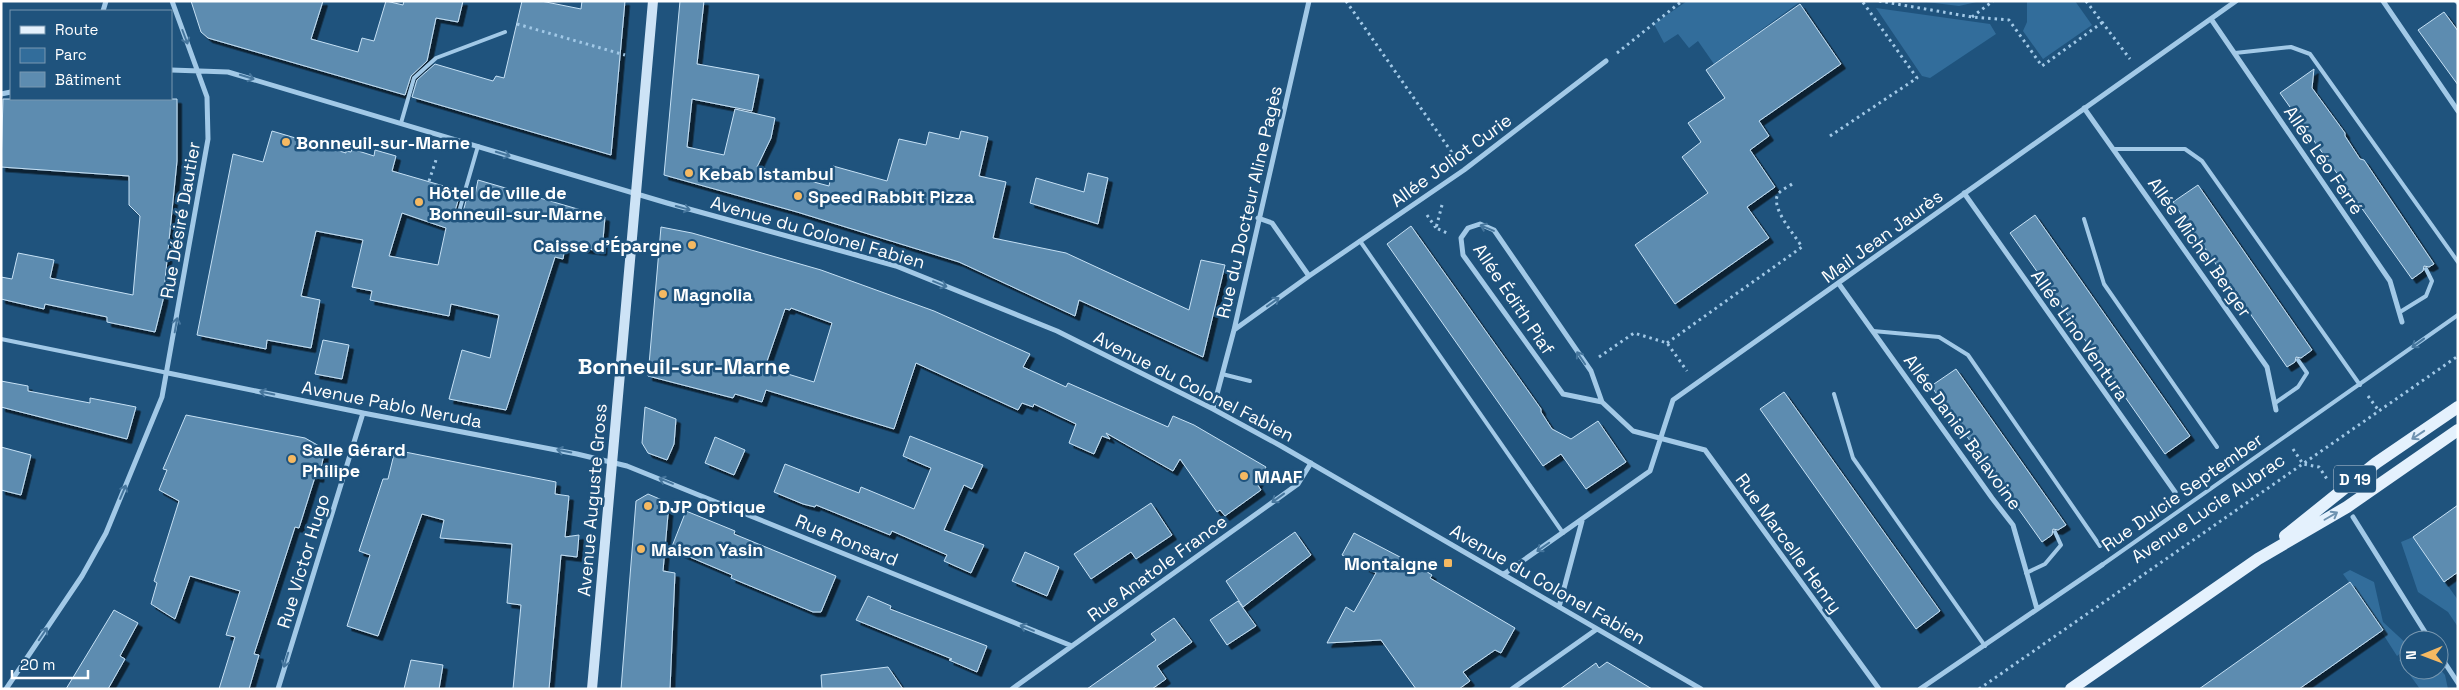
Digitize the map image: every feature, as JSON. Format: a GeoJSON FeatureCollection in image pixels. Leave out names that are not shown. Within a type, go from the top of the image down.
{"type":"FeatureCollection","features":[{"type":"Feature","properties":{"kind":"main road","name":"D 19"},"geometry":{"type":"LineString","coordinates":[[2071,689],[2258,558],[2376,463],[2458,407]]}},
{"type":"Feature","properties":{"kind":"main road","name":"D 19"},"geometry":{"type":"LineString","coordinates":[[2258,558],[2346,507],[2458,430]]}},
{"type":"Feature","properties":{"kind":"street","name":"Rue Désiré Dautier"},"geometry":{"type":"LineString","coordinates":[[6,689],[82,576],[106,533],[162,397],[168,372],[208,139],[208,97],[172,1]]}},
{"type":"Feature","properties":{"kind":"street","name":"Avenue Auguste Gross"},"geometry":{"type":"LineString","coordinates":[[592,689],[653,1]]}},
{"type":"Feature","properties":{"kind":"street","name":"Rue du Docteur Aline Pagès"},"geometry":{"type":"LineString","coordinates":[[1213,409],[1234,330],[1309,1]]}},
{"type":"Feature","properties":{"kind":"street","name":"Mail Jean Jaurès"},"geometry":{"type":"LineString","coordinates":[[1504,574],[1650,471],[1674,400],[2236,1]]}},
{"type":"Feature","properties":{"kind":"street"},"geometry":{"type":"LineString","coordinates":[[2384,1],[2458,111]]}},
{"type":"Feature","properties":{"kind":"street","name":"Allée Léo Ferré"},"geometry":{"type":"LineString","coordinates":[[2211,19],[2390,281],[2402,322]]}},
{"type":"Feature","properties":{"kind":"street","name":"Allée Joliot Curie"},"geometry":{"type":"LineString","coordinates":[[1234,330],[1464,170],[1606,61]]}},
{"type":"Feature","properties":{"kind":"street","name":"Avenue du Colonel Fabien"},"geometry":{"type":"LineString","coordinates":[[172,70],[228,72],[636,194],[896,266],[1057,331],[1213,409],[1311,463],[1701,689]]}},
{"type":"Feature","properties":{"kind":"street","name":"Allée Michel Berger"},"geometry":{"type":"LineString","coordinates":[[2084,108],[2267,367],[2276,410]]}},
{"type":"Feature","properties":{"kind":"street","name":"Allée Lino Ventura"},"geometry":{"type":"LineString","coordinates":[[1964,193],[2174,492]]}},
{"type":"Feature","properties":{"kind":"street"},"geometry":{"type":"LineString","coordinates":[[1258,218],[1272,222],[1309,276]]}},
{"type":"Feature","properties":{"kind":"street","name":"Allée Édith Piaf"},"geometry":{"type":"LineString","coordinates":[[1480,224],[1494,230],[1591,371],[1602,402],[1563,394],[1464,255],[1461,238],[1468,228],[1480,224]]}},
{"type":"Feature","properties":{"kind":"street","name":"Allée Daniel Balavoine"},"geometry":{"type":"LineString","coordinates":[[1839,284],[2013,525],[2037,609]]}},
{"type":"Feature","properties":{"kind":"street","name":"Avenue Pablo Neruda"},"geometry":{"type":"LineString","coordinates":[[168,372],[611,462]]}},
{"type":"Feature","properties":{"kind":"street","name":"Rue Marcelle Henry"},"geometry":{"type":"LineString","coordinates":[[1602,402],[1633,432],[1705,450],[1878,689]]}},
{"type":"Feature","properties":{"kind":"street","name":"Rue Victor Hugo"},"geometry":{"type":"LineString","coordinates":[[278,689],[363,413]]}},
{"type":"Feature","properties":{"kind":"street","name":"Rue Ronsard"},"geometry":{"type":"LineString","coordinates":[[611,462],[638,469],[1072,646]]}},
{"type":"Feature","properties":{"kind":"street","name":"Rue Anatole France"},"geometry":{"type":"LineString","coordinates":[[1012,689],[1298,484],[1311,463]]}},
{"type":"Feature","properties":{"kind":"street"},"geometry":{"type":"LineString","coordinates":[[2353,517],[2424,630]]}},
{"type":"Feature","properties":{"kind":"street"},"geometry":{"type":"LineString","coordinates":[[1559,607],[1582,520]]}},
{"type":"Feature","properties":{"kind":"street","name":"Rue Dulcie September"},"geometry":{"type":"LineString","coordinates":[[1920,689],[2102,566]]}},
{"type":"Feature","properties":{"kind":"street"},"geometry":{"type":"LineString","coordinates":[[1512,689],[1597,629]]}},
{"type":"Feature","properties":{"kind":"street"},"geometry":{"type":"LineString","coordinates":[[2449,669],[2458,683]]}},
{"type":"Feature","properties":{"kind":"lane"},"geometry":{"type":"LineString","coordinates":[[400,123],[414,78],[436,58],[505,32]]}},
{"type":"Feature","properties":{"kind":"lane"},"geometry":{"type":"LineString","coordinates":[[2235,53],[2291,47],[2310,54],[2458,262]]}},
{"type":"Feature","properties":{"kind":"lane"},"geometry":{"type":"LineString","coordinates":[[458,215],[478,146]]}},
{"type":"Feature","properties":{"kind":"lane"},"geometry":{"type":"LineString","coordinates":[[2114,149],[2185,149],[2202,161],[2360,385]]}},
{"type":"Feature","properties":{"kind":"lane"},"geometry":{"type":"LineString","coordinates":[[2084,219],[2104,284],[2217,447]]}},
{"type":"Feature","properties":{"kind":"lane"},"geometry":{"type":"LineString","coordinates":[[1360,241],[1563,533]]}},
{"type":"Feature","properties":{"kind":"lane"},"geometry":{"type":"LineString","coordinates":[[2400,312],[2426,296],[2432,282],[2426,270]]}},
{"type":"Feature","properties":{"kind":"lane","name":"Rue Dulcie September"},"geometry":{"type":"LineString","coordinates":[[2102,566],[2458,315]]}},
{"type":"Feature","properties":{"kind":"lane"},"geometry":{"type":"LineString","coordinates":[[1873,331],[1939,337],[1968,355],[2100,546]]}},
{"type":"Feature","properties":{"kind":"lane"},"geometry":{"type":"LineString","coordinates":[[1,339],[168,372]]}},
{"type":"Feature","properties":{"kind":"lane"},"geometry":{"type":"LineString","coordinates":[[2275,403],[2298,387],[2307,374],[2298,360]]}},
{"type":"Feature","properties":{"kind":"lane"},"geometry":{"type":"LineString","coordinates":[[1222,374],[1250,381]]}},
{"type":"Feature","properties":{"kind":"lane"},"geometry":{"type":"LineString","coordinates":[[1834,394],[1854,458],[1985,646]]}},
{"type":"Feature","properties":{"kind":"lane"},"geometry":{"type":"LineString","coordinates":[[2026,573],[2044,564],[2061,545],[2056,532]]}},
{"type":"Feature","properties":{"kind":"path"},"geometry":{"type":"LineString","coordinates":[[1346,1],[1464,170]]}},
{"type":"Feature","properties":{"kind":"path"},"geometry":{"type":"LineString","coordinates":[[1606,61],[1682,1]]}},
{"type":"Feature","properties":{"kind":"path"},"geometry":{"type":"LineString","coordinates":[[1830,136],[1917,78],[1862,1]]}},
{"type":"Feature","properties":{"kind":"path"},"geometry":{"type":"LineString","coordinates":[[1879,1],[2009,20],[2042,66],[2103,22]]}},
{"type":"Feature","properties":{"kind":"path"},"geometry":{"type":"LineString","coordinates":[[1972,16],[1993,1]]}},
{"type":"Feature","properties":{"kind":"path"},"geometry":{"type":"LineString","coordinates":[[2086,1],[2138,69]]}},
{"type":"Feature","properties":{"kind":"path"},"geometry":{"type":"LineString","coordinates":[[505,32],[514,23],[625,55]]}},
{"type":"Feature","properties":{"kind":"path"},"geometry":{"type":"LineString","coordinates":[[429,182],[437,157]]}},
{"type":"Feature","properties":{"kind":"path"},"geometry":{"type":"LineString","coordinates":[[1449,180],[1436,228],[1461,238]]}},
{"type":"Feature","properties":{"kind":"path"},"geometry":{"type":"LineString","coordinates":[[1667,343],[1802,246],[1777,210],[1777,196],[1779,192],[1795,182]]}},
{"type":"Feature","properties":{"kind":"path"},"geometry":{"type":"LineString","coordinates":[[1586,366],[1634,333],[1667,343],[1696,384]]}},
{"type":"Feature","properties":{"kind":"path","name":"Avenue Lucie Aubrac"},"geometry":{"type":"LineString","coordinates":[[1980,689],[2458,356]]}},
{"type":"Feature","properties":{"kind":"path"},"geometry":{"type":"LineString","coordinates":[[2370,398],[2379,411]]}},
{"type":"Feature","properties":{"kind":"path"},"geometry":{"type":"LineString","coordinates":[[2294,450],[2303,464],[2318,467],[2331,483]]}},
{"type":"Feature","properties":{"kind":"green space"},"geometry":{"type":"Polygon","coordinates":[[[1687,1],[1801,1],[1714,64],[1698,41],[1689,48],[1678,34],[1664,43],[1654,24],[1687,1]]]}},
{"type":"Feature","properties":{"kind":"green space"},"geometry":{"type":"Polygon","coordinates":[[[1918,1],[1981,1],[1959,6],[1918,1]]]}},
{"type":"Feature","properties":{"kind":"green space"},"geometry":{"type":"Polygon","coordinates":[[[2027,1],[2075,1],[2092,25],[2043,59],[2023,31],[2027,22],[2027,1]]]}},
{"type":"Feature","properties":{"kind":"green space"},"geometry":{"type":"Polygon","coordinates":[[[1876,8],[1990,24],[1996,34],[1930,78],[1922,76],[1876,8]]]}},
{"type":"Feature","properties":{"kind":"green space"},"geometry":{"type":"Polygon","coordinates":[[[2413,537],[2458,600],[2458,627],[2448,612],[2418,592],[2401,542],[2413,537]]]}},
{"type":"Feature","properties":{"kind":"green space"},"geometry":{"type":"Polygon","coordinates":[[[2350,570],[2374,582],[2383,622],[2399,637],[2399,654],[2397,656],[2381,631],[2383,629],[2343,574],[2350,570]]]}},
{"type":"Feature","properties":{"kind":"green space"},"geometry":{"type":"Polygon","coordinates":[[[2413,680],[2446,680],[2448,689],[2420,689],[2413,680]]]}},
{"type":"Feature","properties":{"kind":"building"},"geometry":{"type":"Polygon","coordinates":[[[191,1],[323,1],[311,39],[358,52],[362,38],[374,41],[386,1],[403,5],[404,1],[463,1],[458,22],[436,18],[427,61],[411,76],[405,95],[208,38],[201,32],[191,1]]]}},
{"type":"Feature","properties":{"kind":"building"},"geometry":{"type":"Polygon","coordinates":[[[522,1],[541,1],[581,9],[582,1],[625,1],[611,155],[412,97],[417,80],[435,64],[493,81],[496,76],[504,78],[522,1]]]}},
{"type":"Feature","properties":{"kind":"building"},"geometry":{"type":"Polygon","coordinates":[[[680,1],[704,1],[697,64],[759,75],[752,111],[692,99],[687,147],[724,155],[735,109],[775,118],[771,138],[757,167],[829,186],[833,166],[887,181],[899,139],[926,145],[929,132],[959,139],[961,131],[988,137],[979,176],[1006,182],[993,238],[1066,253],[1189,310],[1201,260],[1225,265],[1203,357],[1079,300],[1075,316],[959,262],[797,212],[664,175],[680,1]]]}},
{"type":"Feature","properties":{"kind":"building"},"geometry":{"type":"Polygon","coordinates":[[[1800,4],[1841,64],[1759,121],[1769,136],[1750,150],[1775,187],[1747,207],[1769,238],[1675,304],[1635,245],[1708,193],[1682,157],[1701,142],[1688,123],[1725,98],[1706,70],[1800,4]]]}},
{"type":"Feature","properties":{"kind":"building"},"geometry":{"type":"Polygon","coordinates":[[[2444,12],[2458,31],[2458,85],[2418,30],[2444,12]]]}},
{"type":"Feature","properties":{"kind":"building"},"geometry":{"type":"Polygon","coordinates":[[[2314,69],[2312,88],[2345,133],[2360,159],[2364,160],[2434,264],[2429,267],[2424,266],[2423,271],[2412,279],[2280,93],[2314,69]]]}},
{"type":"Feature","properties":{"kind":"building"},"geometry":{"type":"Polygon","coordinates":[[[3,99],[177,99],[177,161],[163,300],[155,332],[107,322],[107,317],[45,304],[44,309],[1,299],[1,277],[12,279],[18,253],[54,260],[50,278],[133,295],[140,216],[129,205],[129,176],[1,167],[3,99]]]}},
{"type":"Feature","properties":{"kind":"building"},"geometry":{"type":"Polygon","coordinates":[[[272,131],[346,153],[346,151],[351,152],[352,149],[374,156],[375,150],[396,156],[392,171],[461,191],[454,214],[457,219],[462,216],[468,193],[475,195],[478,180],[605,217],[602,251],[565,246],[563,259],[555,257],[506,410],[449,399],[462,350],[490,358],[499,315],[451,304],[449,316],[370,300],[372,291],[352,287],[363,240],[316,231],[301,296],[320,300],[311,348],[267,340],[266,349],[197,335],[233,154],[263,162],[272,131]],[[402,213],[389,256],[438,265],[446,228],[402,213]]]}},
{"type":"Feature","properties":{"kind":"building"},"geometry":{"type":"Polygon","coordinates":[[[1088,173],[1108,178],[1098,224],[1030,203],[1036,178],[1084,192],[1088,173]]]}},
{"type":"Feature","properties":{"kind":"building"},"geometry":{"type":"Polygon","coordinates":[[[2198,185],[2312,350],[2301,358],[2296,357],[2295,362],[2287,367],[2173,202],[2198,185]]]}},
{"type":"Feature","properties":{"kind":"building"},"geometry":{"type":"Polygon","coordinates":[[[2035,215],[2190,436],[2165,454],[2010,233],[2035,215]]]}},
{"type":"Feature","properties":{"kind":"building"},"geometry":{"type":"Polygon","coordinates":[[[1411,226],[1541,409],[1552,429],[1571,439],[1598,421],[1626,462],[1586,489],[1561,454],[1543,466],[1387,244],[1411,226]]]}},
{"type":"Feature","properties":{"kind":"building"},"geometry":{"type":"Polygon","coordinates":[[[661,227],[692,233],[821,270],[934,311],[1030,354],[1023,367],[1066,387],[1068,383],[1168,427],[1173,416],[1194,425],[1266,467],[1257,484],[1261,490],[1225,516],[1220,510],[1217,512],[1180,459],[1173,471],[1106,433],[1110,439],[1102,436],[1094,454],[1069,443],[1076,424],[1034,404],[1033,407],[1022,403],[1018,410],[916,363],[894,429],[766,390],[762,402],[735,394],[733,398],[648,376],[661,227]],[[791,308],[790,310],[785,309],[765,367],[814,382],[832,323],[791,308]]]}},
{"type":"Feature","properties":{"kind":"building"},"geometry":{"type":"Polygon","coordinates":[[[323,340],[349,345],[342,379],[315,374],[323,340]]]}},
{"type":"Feature","properties":{"kind":"building"},"geometry":{"type":"Polygon","coordinates":[[[1956,369],[2066,525],[2058,530],[2053,529],[2052,535],[2042,542],[1931,386],[1956,369]]]}},
{"type":"Feature","properties":{"kind":"building"},"geometry":{"type":"Polygon","coordinates":[[[1,381],[28,386],[28,391],[90,403],[90,398],[136,407],[127,439],[1,407],[1,381]]]}},
{"type":"Feature","properties":{"kind":"building"},"geometry":{"type":"Polygon","coordinates":[[[1784,392],[1940,611],[1916,629],[1760,409],[1784,392]]]}},
{"type":"Feature","properties":{"kind":"building"},"geometry":{"type":"Polygon","coordinates":[[[645,407],[676,419],[674,444],[667,460],[648,453],[642,443],[645,407]]]}},
{"type":"Feature","properties":{"kind":"building"},"geometry":{"type":"Polygon","coordinates":[[[186,415],[305,438],[321,447],[324,454],[319,478],[315,477],[299,528],[295,527],[254,654],[259,655],[249,689],[219,689],[235,637],[226,635],[240,591],[190,576],[175,619],[151,604],[157,583],[154,581],[179,501],[159,490],[167,470],[163,469],[186,415]]]}},
{"type":"Feature","properties":{"kind":"building"},"geometry":{"type":"Polygon","coordinates":[[[910,436],[983,465],[972,489],[964,485],[944,530],[984,545],[971,573],[944,561],[947,555],[892,531],[890,535],[816,505],[815,507],[803,504],[774,492],[785,464],[859,493],[861,487],[914,509],[931,468],[903,456],[910,436]]]}},
{"type":"Feature","properties":{"kind":"building"},"geometry":{"type":"Polygon","coordinates":[[[715,437],[745,450],[734,475],[705,463],[715,437]]]}},
{"type":"Feature","properties":{"kind":"building"},"geometry":{"type":"Polygon","coordinates":[[[1,447],[31,455],[21,495],[1,490],[1,447]]]}},
{"type":"Feature","properties":{"kind":"building"},"geometry":{"type":"Polygon","coordinates":[[[395,450],[556,482],[555,494],[569,496],[565,537],[579,535],[577,557],[561,555],[549,689],[513,689],[521,605],[507,603],[512,544],[440,538],[444,520],[422,514],[378,636],[347,626],[370,555],[359,551],[383,479],[388,479],[395,450]]]}},
{"type":"Feature","properties":{"kind":"building"},"geometry":{"type":"Polygon","coordinates":[[[648,494],[669,503],[663,571],[675,573],[670,689],[621,689],[636,501],[648,494]]]}},
{"type":"Feature","properties":{"kind":"building"},"geometry":{"type":"Polygon","coordinates":[[[1151,503],[1172,535],[1136,559],[1131,552],[1091,579],[1074,554],[1151,503]]]}},
{"type":"Feature","properties":{"kind":"building"},"geometry":{"type":"Polygon","coordinates":[[[2458,505],[2458,572],[2444,582],[2413,537],[2458,505]]]}},
{"type":"Feature","properties":{"kind":"building"},"geometry":{"type":"Polygon","coordinates":[[[686,511],[735,531],[734,534],[836,576],[821,612],[813,612],[731,578],[732,575],[671,549],[686,511]]]}},
{"type":"Feature","properties":{"kind":"building"},"geometry":{"type":"Polygon","coordinates":[[[1295,532],[1311,555],[1243,607],[1226,581],[1295,532]]]}},
{"type":"Feature","properties":{"kind":"building"},"geometry":{"type":"Polygon","coordinates":[[[1354,533],[1421,568],[1432,575],[1430,578],[1515,628],[1501,653],[1495,650],[1463,672],[1470,681],[1459,689],[1416,689],[1381,640],[1327,643],[1346,607],[1354,612],[1376,573],[1342,555],[1354,533]]]}},
{"type":"Feature","properties":{"kind":"building"},"geometry":{"type":"Polygon","coordinates":[[[1025,552],[1059,567],[1047,596],[1012,581],[1025,552]]]}},
{"type":"Feature","properties":{"kind":"building"},"geometry":{"type":"Polygon","coordinates":[[[2350,582],[2383,630],[2299,689],[2199,689],[2350,582]]]}},
{"type":"Feature","properties":{"kind":"building"},"geometry":{"type":"Polygon","coordinates":[[[868,596],[891,606],[890,609],[987,646],[977,672],[949,660],[952,659],[856,620],[868,596]]]}},
{"type":"Feature","properties":{"kind":"building"},"geometry":{"type":"Polygon","coordinates":[[[1238,601],[1256,626],[1227,645],[1210,620],[1238,601]]]}},
{"type":"Feature","properties":{"kind":"building"},"geometry":{"type":"Polygon","coordinates":[[[114,610],[138,623],[120,656],[125,659],[108,689],[66,689],[114,610]]]}},
{"type":"Feature","properties":{"kind":"building"},"geometry":{"type":"Polygon","coordinates":[[[1174,618],[1192,642],[1157,666],[1166,679],[1152,689],[1087,689],[1156,640],[1151,634],[1174,618]]]}},
{"type":"Feature","properties":{"kind":"building"},"geometry":{"type":"Polygon","coordinates":[[[411,660],[443,665],[439,689],[404,689],[411,660]]]}},
{"type":"Feature","properties":{"kind":"building"},"geometry":{"type":"Polygon","coordinates":[[[1607,662],[1652,689],[1560,689],[1596,663],[1599,668],[1607,662]]]}},
{"type":"Feature","properties":{"kind":"building"},"geometry":{"type":"Polygon","coordinates":[[[888,667],[903,689],[822,689],[821,675],[888,667]]]}},
{"type":"Feature","properties":{"kind":"place","name":"Bonneuil-sur-Marne"},"geometry":{"type":"Point","coordinates":[286,142]}},
{"type":"Feature","properties":{"kind":"place","name":"Kebab Istambul"},"geometry":{"type":"Point","coordinates":[689,173]}},
{"type":"Feature","properties":{"kind":"place","name":"Speed Rabbit Pizza"},"geometry":{"type":"Point","coordinates":[798,196]}},
{"type":"Feature","properties":{"kind":"place","name":"Hôtel de ville de Bonneuil-sur-Marne"},"geometry":{"type":"Point","coordinates":[419,202]}},
{"type":"Feature","properties":{"kind":"place","name":"Caisse d'Épargne"},"geometry":{"type":"Point","coordinates":[692,245]}},
{"type":"Feature","properties":{"kind":"place","name":"Magnolia"},"geometry":{"type":"Point","coordinates":[663,294]}},
{"type":"Feature","properties":{"kind":"place","name":"Salle Gérard Philipe"},"geometry":{"type":"Point","coordinates":[292,459]}},
{"type":"Feature","properties":{"kind":"place","name":"MAAF"},"geometry":{"type":"Point","coordinates":[1244,476]}},
{"type":"Feature","properties":{"kind":"place","name":"DJP Optique"},"geometry":{"type":"Point","coordinates":[648,506]}},
{"type":"Feature","properties":{"kind":"place","name":"Maison Yasin"},"geometry":{"type":"Point","coordinates":[641,549]}},
{"type":"Feature","properties":{"kind":"place","name":"Montaigne"},"geometry":{"type":"Point","coordinates":[1448,563]}},
{"type":"Feature","properties":{"kind":"district","name":"Bonneuil-sur-Marne"},"geometry":{"type":"Point","coordinates":[684,366]}}]}
